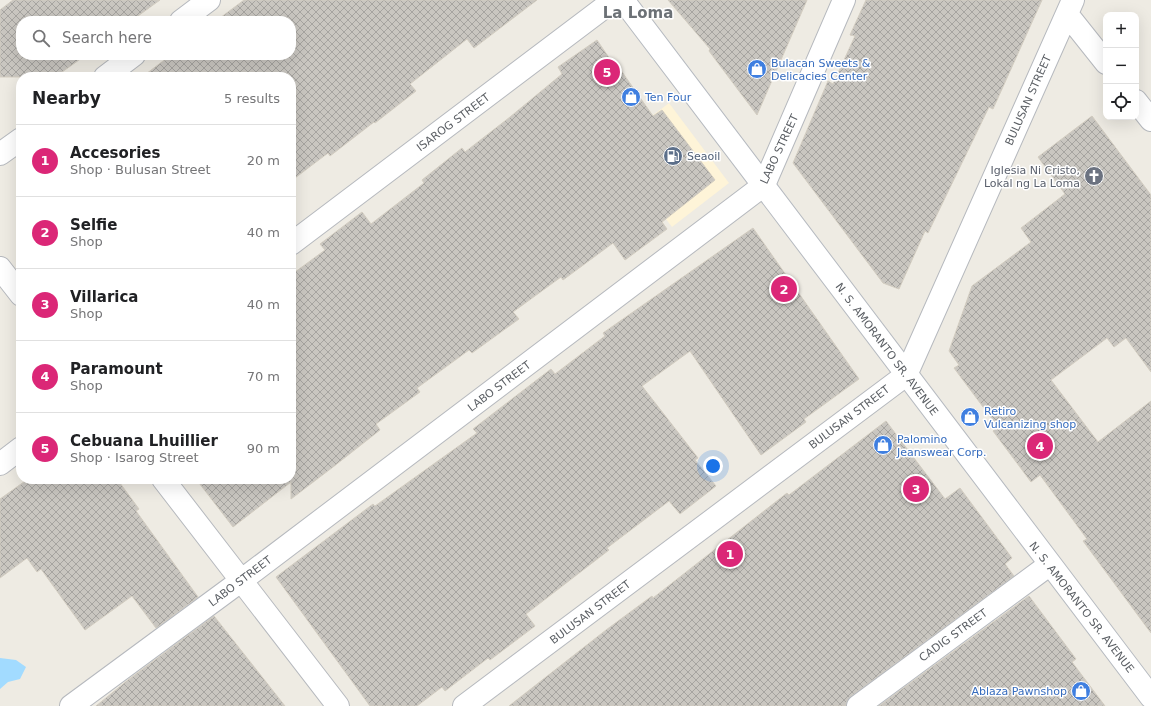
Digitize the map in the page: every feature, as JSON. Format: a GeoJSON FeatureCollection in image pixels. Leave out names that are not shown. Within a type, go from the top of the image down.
{"type":"FeatureCollection","features":[{"type":"Feature","properties":{"kind":"street"},"geometry":{"type":"LineString","coordinates":[[188,16],[209,0]]}},
{"type":"Feature","properties":{"kind":"street","name":"ISAROG STREET"},"geometry":{"type":"LineString","coordinates":[[296,240],[614,0]]}},
{"type":"Feature","properties":{"kind":"street","name":"N. S. AMORANTO SR. AVENUE"},"geometry":{"type":"LineString","coordinates":[[623,0],[764,185],[1049,565],[1151,697]]}},
{"type":"Feature","properties":{"kind":"street","name":"LABO STREET"},"geometry":{"type":"LineString","coordinates":[[71,706],[242,580],[764,185],[844,0]]}},
{"type":"Feature","properties":{"kind":"street"},"geometry":{"type":"LineString","coordinates":[[1070,7],[1103,58]]}},
{"type":"Feature","properties":{"kind":"street","name":"BULUSAN STREET"},"geometry":{"type":"LineString","coordinates":[[464,706],[906,375],[1070,7]]}},
{"type":"Feature","properties":{"kind":"street"},"geometry":{"type":"LineString","coordinates":[[112,72],[127,60]]}},
{"type":"Feature","properties":{"kind":"street"},"geometry":{"type":"LineString","coordinates":[[1139,105],[1151,120]]}},
{"type":"Feature","properties":{"kind":"street"},"geometry":{"type":"LineString","coordinates":[[0,154],[16,143]]}},
{"type":"Feature","properties":{"kind":"street"},"geometry":{"type":"LineString","coordinates":[[0,268],[16,289]]}},
{"type":"Feature","properties":{"kind":"street"},"geometry":{"type":"LineString","coordinates":[[0,464],[16,452]]}},
{"type":"Feature","properties":{"kind":"street"},"geometry":{"type":"LineString","coordinates":[[167,484],[338,706]]}},
{"type":"Feature","properties":{"kind":"street","name":"CADIG STREET"},"geometry":{"type":"LineString","coordinates":[[858,706],[1049,565]]}},
{"type":"Feature","properties":{"kind":"shaded area"},"geometry":{"type":"Polygon","coordinates":[[[669,103],[729,183],[672,227],[611,147],[669,103]]]}},
{"type":"Feature","properties":{"kind":"water"},"geometry":{"type":"Polygon","coordinates":[[[0,658],[16,660],[26,667],[20,679],[8,682],[0,689],[0,658]]]}},
{"type":"Feature","properties":{"kind":"building"},"geometry":{"type":"Polygon","coordinates":[[[13,0],[160,0],[138,16],[16,16],[16,60],[79,60],[62,72],[16,72],[16,77],[0,77],[0,10],[13,0]]]}},
{"type":"Feature","properties":{"kind":"building"},"geometry":{"type":"Polygon","coordinates":[[[244,0],[537,0],[474,48],[467,39],[410,84],[416,91],[330,156],[328,153],[296,177],[296,72],[149,72],[164,60],[296,60],[296,16],[223,16],[244,0]]]}},
{"type":"Feature","properties":{"kind":"building"},"geometry":{"type":"Polygon","coordinates":[[[668,0],[807,0],[757,115],[709,51],[710,49],[668,0]]]}},
{"type":"Feature","properties":{"kind":"building"},"geometry":{"type":"Polygon","coordinates":[[[866,0],[1042,0],[993,109],[989,107],[928,233],[925,231],[899,289],[883,283],[793,163],[828,81],[833,84],[855,36],[850,35],[866,0]]]}},
{"type":"Feature","properties":{"kind":"building"},"geometry":{"type":"Polygon","coordinates":[[[597,40],[618,71],[620,69],[653,116],[662,110],[715,180],[662,222],[667,229],[625,260],[613,243],[563,280],[561,277],[513,312],[519,319],[472,353],[469,350],[417,388],[420,392],[376,424],[380,430],[291,499],[291,484],[296,484],[296,271],[325,250],[320,244],[362,212],[371,224],[424,183],[422,180],[462,148],[465,152],[510,117],[562,74],[558,67],[597,40]]]}},
{"type":"Feature","properties":{"kind":"building"},"geometry":{"type":"Polygon","coordinates":[[[1092,116],[1151,195],[1151,372],[1126,338],[1114,347],[1107,338],[1051,380],[1098,442],[1151,401],[1151,633],[1083,541],[1087,539],[1040,475],[1031,482],[993,431],[998,427],[954,368],[959,365],[949,351],[972,286],[1031,242],[1021,228],[1065,194],[1038,157],[1092,116]]]}},
{"type":"Feature","properties":{"kind":"building"},"geometry":{"type":"Polygon","coordinates":[[[753,228],[859,379],[804,419],[806,422],[761,455],[690,351],[642,386],[698,458],[695,460],[716,486],[680,514],[669,501],[607,548],[609,550],[526,614],[535,626],[490,660],[488,658],[445,691],[442,687],[417,706],[370,706],[276,577],[373,504],[375,506],[477,433],[473,429],[551,369],[555,374],[605,336],[603,333],[753,228]]]}},
{"type":"Feature","properties":{"kind":"building"},"geometry":{"type":"Polygon","coordinates":[[[886,421],[945,499],[960,488],[1012,558],[1005,564],[1014,576],[851,696],[847,701],[846,706],[509,706],[606,630],[652,596],[653,598],[787,493],[789,495],[886,421]]]}},
{"type":"Feature","properties":{"kind":"building"},"geometry":{"type":"Polygon","coordinates":[[[21,484],[121,484],[139,509],[136,511],[198,597],[156,628],[132,596],[85,630],[41,569],[37,572],[27,558],[0,578],[0,499],[21,484]]]}},
{"type":"Feature","properties":{"kind":"building"},"geometry":{"type":"Polygon","coordinates":[[[200,484],[288,484],[233,527],[200,484]]]}},
{"type":"Feature","properties":{"kind":"building"},"geometry":{"type":"Polygon","coordinates":[[[1029,596],[1076,659],[1072,662],[1105,706],[879,706],[1029,596]]]}},
{"type":"Feature","properties":{"kind":"building"},"geometry":{"type":"Polygon","coordinates":[[[214,616],[285,706],[96,706],[128,680],[214,616]]]}},
{"type":"Feature","properties":{"kind":"place","name":"Bulacan Sweets & Delicacies Center"},"geometry":{"type":"Point","coordinates":[757,69]}},
{"type":"Feature","properties":{"kind":"place","name":"Cebuana Lhuillier"},"geometry":{"type":"Point","coordinates":[607,72]}},
{"type":"Feature","properties":{"kind":"place","name":"Ten Four"},"geometry":{"type":"Point","coordinates":[631,97]}},
{"type":"Feature","properties":{"kind":"place","name":"Seaoil"},"geometry":{"type":"Point","coordinates":[673,156]}},
{"type":"Feature","properties":{"kind":"place","name":"Iglesia Ni Cristo, Lokal ng La Loma"},"geometry":{"type":"Point","coordinates":[1094,176]}},
{"type":"Feature","properties":{"kind":"place","name":"Selfie"},"geometry":{"type":"Point","coordinates":[784,289]}},
{"type":"Feature","properties":{"kind":"place","name":"Retiro Vulcanizing shop"},"geometry":{"type":"Point","coordinates":[970,417]}},
{"type":"Feature","properties":{"kind":"place","name":"Palomino Jeanswear Corp."},"geometry":{"type":"Point","coordinates":[883,445]}},
{"type":"Feature","properties":{"kind":"place","name":"Paramount"},"geometry":{"type":"Point","coordinates":[1040,446]}},
{"type":"Feature","properties":{"kind":"place","name":"Villarica"},"geometry":{"type":"Point","coordinates":[916,489]}},
{"type":"Feature","properties":{"kind":"place","name":"Accesories"},"geometry":{"type":"Point","coordinates":[730,554]}},
{"type":"Feature","properties":{"kind":"place","name":"Ablaza Pawnshop"},"geometry":{"type":"Point","coordinates":[1081,691]}},
{"type":"Feature","properties":{"kind":"district","name":"La Loma"},"geometry":{"type":"Point","coordinates":[638,13]}}]}
